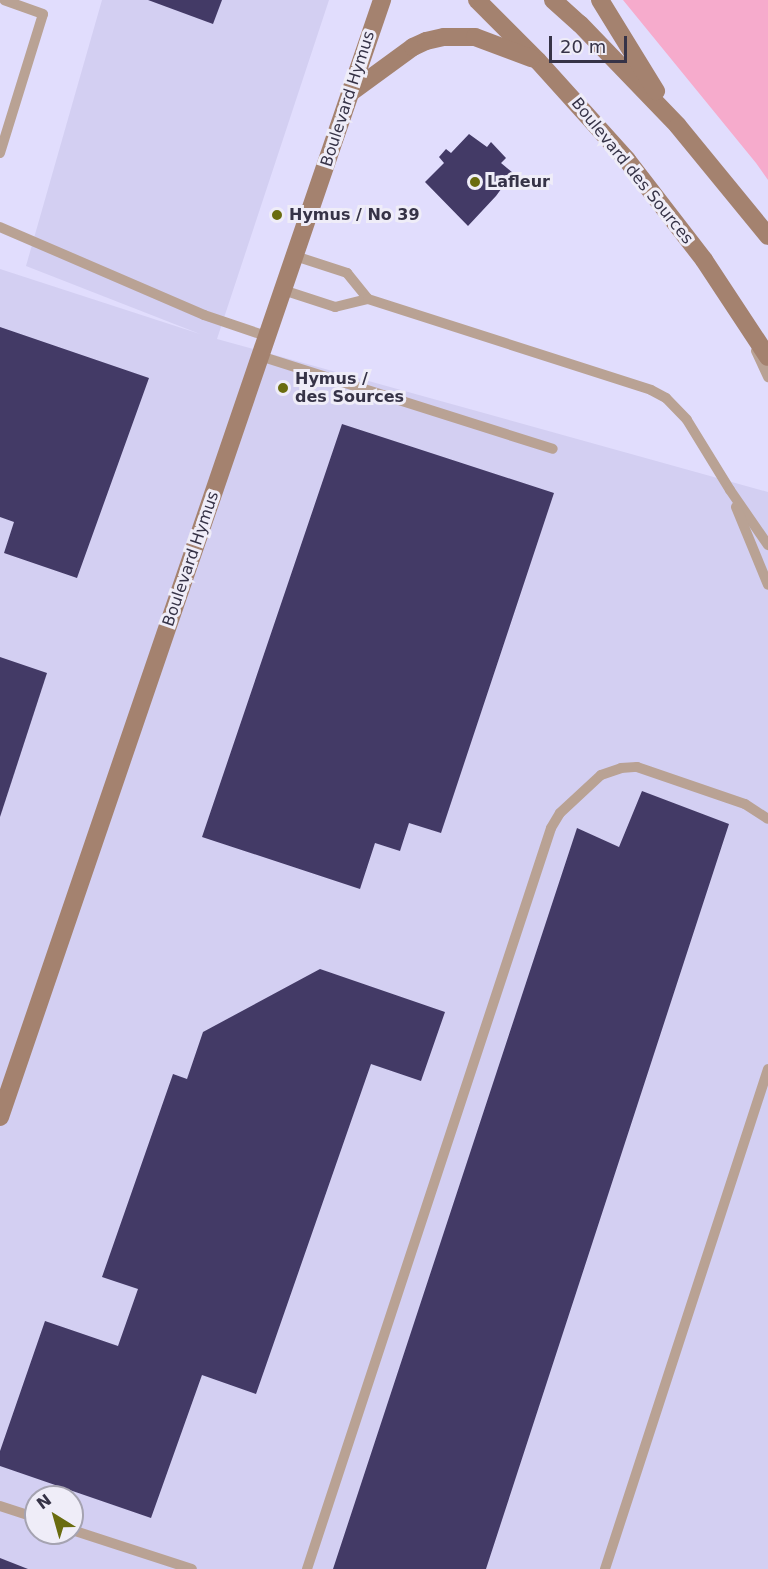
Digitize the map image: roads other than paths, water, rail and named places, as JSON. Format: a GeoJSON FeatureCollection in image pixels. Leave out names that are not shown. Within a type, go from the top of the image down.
{"type":"FeatureCollection","features":[{"type":"Feature","properties":{"kind":"street","name":"Boulevard Hymus"},"geometry":{"type":"LineString","coordinates":[[0,1117],[381,0]]}},
{"type":"Feature","properties":{"kind":"street","name":"Boulevard des Sources"},"geometry":{"type":"LineString","coordinates":[[477,0],[538,61],[627,160],[734,302],[768,357]]}},
{"type":"Feature","properties":{"kind":"street"},"geometry":{"type":"LineString","coordinates":[[553,0],[580,24],[678,126],[768,236]]}},
{"type":"Feature","properties":{"kind":"street"},"geometry":{"type":"LineString","coordinates":[[600,0],[678,126]]}},
{"type":"Feature","properties":{"kind":"street"},"geometry":{"type":"LineString","coordinates":[[350,93],[426,40],[460,35],[483,39],[538,61]]}},
{"type":"Feature","properties":{"kind":"lane"},"geometry":{"type":"LineString","coordinates":[[1,148],[43,14],[4,0]]}},
{"type":"Feature","properties":{"kind":"lane"},"geometry":{"type":"LineString","coordinates":[[0,227],[204,315],[266,336]]}},
{"type":"Feature","properties":{"kind":"lane"},"geometry":{"type":"LineString","coordinates":[[295,256],[347,273],[368,298],[651,390],[666,398],[687,420],[730,490],[768,545]]}},
{"type":"Feature","properties":{"kind":"lane"},"geometry":{"type":"LineString","coordinates":[[283,290],[335,307],[368,298]]}},
{"type":"Feature","properties":{"kind":"lane"},"geometry":{"type":"LineString","coordinates":[[734,302],[768,377]]}},
{"type":"Feature","properties":{"kind":"lane"},"geometry":{"type":"LineString","coordinates":[[260,356],[553,449]]}},
{"type":"Feature","properties":{"kind":"lane"},"geometry":{"type":"LineString","coordinates":[[730,490],[768,585]]}},
{"type":"Feature","properties":{"kind":"lane"},"geometry":{"type":"LineString","coordinates":[[307,1569],[551,828],[560,813],[601,775],[621,768],[637,768],[745,804],[768,819]]}},
{"type":"Feature","properties":{"kind":"lane"},"geometry":{"type":"LineString","coordinates":[[605,1569],[768,1069]]}},
{"type":"Feature","properties":{"kind":"lane"},"geometry":{"type":"LineString","coordinates":[[0,1506],[24,1514]]}},
{"type":"Feature","properties":{"kind":"lane"},"geometry":{"type":"LineString","coordinates":[[84,1534],[192,1569]]}},
{"type":"Feature","properties":{"kind":"place","name":"Lafleur"},"geometry":{"type":"Point","coordinates":[475,182]}},
{"type":"Feature","properties":{"kind":"place","name":"Hymus / No 39"},"geometry":{"type":"Point","coordinates":[277,215]}},
{"type":"Feature","properties":{"kind":"place","name":"Hymus / des Sources"},"geometry":{"type":"Point","coordinates":[283,388]}}]}
